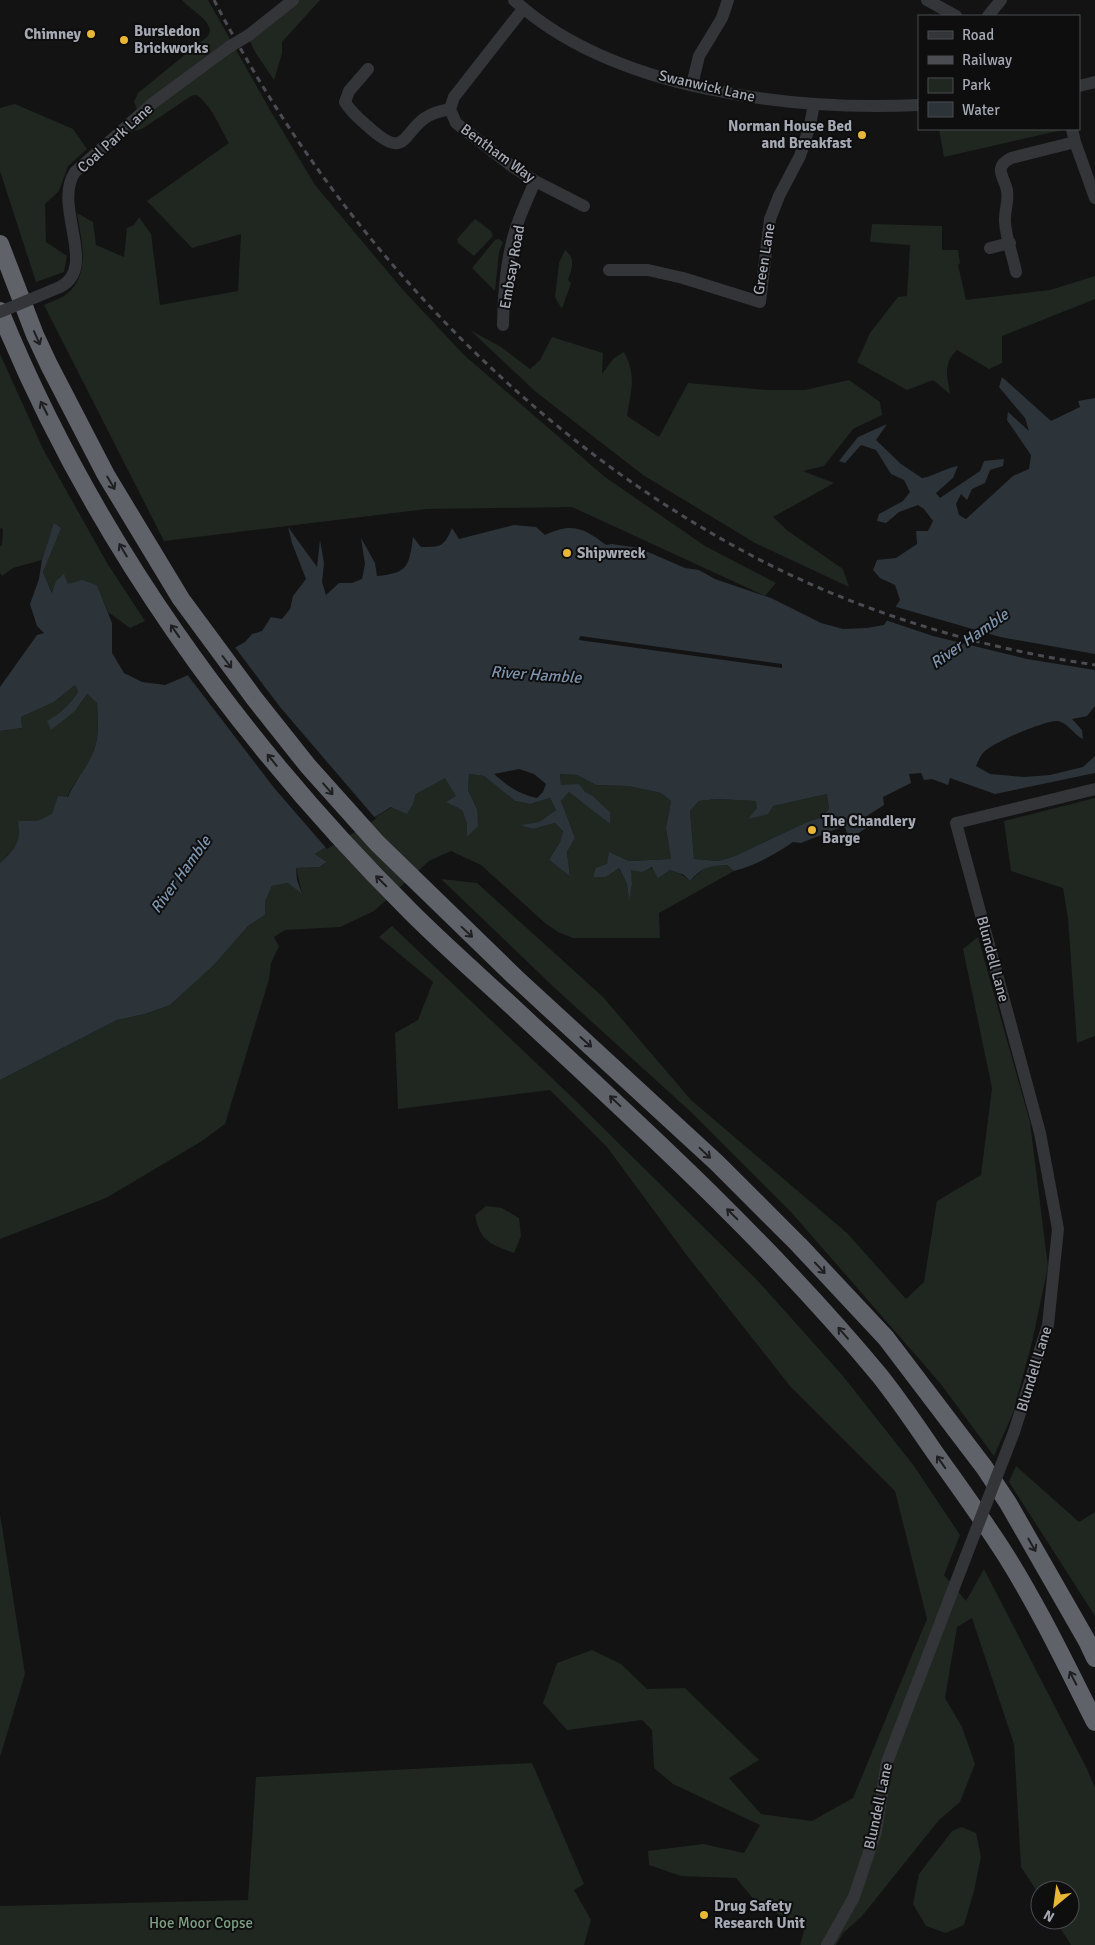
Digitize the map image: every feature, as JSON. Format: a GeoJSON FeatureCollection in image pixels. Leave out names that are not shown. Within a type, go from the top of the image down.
{"type":"FeatureCollection","features":[{"type":"Feature","properties":{"kind":"highway"},"geometry":{"type":"LineString","coordinates":[[0,244],[49,365],[106,475],[168,579],[211,641],[303,759],[376,843],[432,898],[717,1163],[799,1245],[886,1338],[984,1467],[1003,1496],[1082,1632],[1095,1658]]}},
{"type":"Feature","properties":{"kind":"highway"},"geometry":{"type":"LineString","coordinates":[[0,312],[20,360],[63,447],[96,506],[148,592],[215,687],[281,771],[349,849],[415,916],[626,1111],[721,1202],[772,1254],[878,1374],[1006,1555],[1039,1613],[1095,1722]]}},
{"type":"Feature","properties":{"kind":"street","name":"Coal Park Lane"},"geometry":{"type":"LineString","coordinates":[[0,312],[60,287],[71,276],[77,259],[68,197],[69,183],[75,172],[153,103],[229,47],[249,35],[293,0]]}},
{"type":"Feature","properties":{"kind":"street"},"geometry":{"type":"LineString","coordinates":[[692,85],[699,56],[722,18],[728,0]]}},
{"type":"Feature","properties":{"kind":"street"},"geometry":{"type":"LineString","coordinates":[[927,0],[954,15]]}},
{"type":"Feature","properties":{"kind":"street"},"geometry":{"type":"LineString","coordinates":[[989,15],[1001,0]]}},
{"type":"Feature","properties":{"kind":"street","name":"Swanwick Lane"},"geometry":{"type":"LineString","coordinates":[[519,4],[574,43],[609,59],[648,73],[692,85],[774,100],[814,104],[850,106],[918,105]]}},
{"type":"Feature","properties":{"kind":"street","name":"Bentham Way"},"geometry":{"type":"LineString","coordinates":[[519,4],[454,97],[450,109],[456,123],[513,167],[535,181],[584,206]]}},
{"type":"Feature","properties":{"kind":"street"},"geometry":{"type":"LineString","coordinates":[[368,69],[349,91],[345,102],[351,112],[383,139],[394,143],[406,140],[423,119],[437,111],[450,109]]}},
{"type":"Feature","properties":{"kind":"street"},"geometry":{"type":"LineString","coordinates":[[1080,86],[1095,82]]}},
{"type":"Feature","properties":{"kind":"street","name":"Green Lane"},"geometry":{"type":"LineString","coordinates":[[609,270],[648,270],[686,278],[760,302],[770,219],[779,196],[800,156],[810,125],[814,104]]}},
{"type":"Feature","properties":{"kind":"street"},"geometry":{"type":"LineString","coordinates":[[1072,130],[1095,198]]}},
{"type":"Feature","properties":{"kind":"street"},"geometry":{"type":"LineString","coordinates":[[1016,272],[1005,219],[1007,191],[1000,173],[1002,166],[1006,160],[1011,158],[1075,142]]}},
{"type":"Feature","properties":{"kind":"street","name":"Embsay Road"},"geometry":{"type":"LineString","coordinates":[[503,325],[503,301],[513,240],[535,181]]}},
{"type":"Feature","properties":{"kind":"street"},"geometry":{"type":"LineString","coordinates":[[990,248],[1010,243]]}},
{"type":"Feature","properties":{"kind":"street","name":"Blundell Lane"},"geometry":{"type":"LineString","coordinates":[[827,1945],[854,1897],[876,1831],[887,1762],[1014,1432],[1048,1325],[1058,1229],[1040,1133],[956,823],[1095,789]]}},
{"type":"Feature","properties":{"kind":"green space"},"geometry":{"type":"Polygon","coordinates":[[[182,0],[208,0],[315,185],[403,290],[464,355],[605,477],[705,546],[776,583],[765,596],[572,507],[427,509],[164,541],[44,305],[67,294],[76,284],[80,274],[83,254],[77,213],[93,222],[96,245],[124,257],[127,228],[134,225],[139,217],[151,234],[160,305],[238,291],[241,234],[192,248],[147,201],[229,143],[206,104],[196,95],[191,96],[142,129],[130,132],[140,116],[134,102],[138,93],[208,36],[210,31],[206,22],[182,0]]]}},
{"type":"Feature","properties":{"kind":"green space"},"geometry":{"type":"Polygon","coordinates":[[[298,0],[320,0],[282,42],[282,53],[274,80],[255,52],[249,39],[298,0]]]}},
{"type":"Feature","properties":{"kind":"green space"},"geometry":{"type":"Polygon","coordinates":[[[15,104],[73,129],[87,149],[68,166],[59,191],[45,204],[46,242],[67,256],[64,272],[36,282],[0,171],[0,108],[15,104]]]}},
{"type":"Feature","properties":{"kind":"green space"},"geometry":{"type":"Polygon","coordinates":[[[939,130],[1062,130],[944,157],[939,130]]]}},
{"type":"Feature","properties":{"kind":"green space"},"geometry":{"type":"Polygon","coordinates":[[[475,219],[491,231],[493,236],[474,256],[458,243],[457,239],[475,219]]]}},
{"type":"Feature","properties":{"kind":"green space"},"geometry":{"type":"Polygon","coordinates":[[[872,224],[942,226],[942,250],[958,250],[960,263],[958,265],[966,300],[1050,290],[1095,276],[1095,299],[1002,336],[1002,363],[989,369],[957,350],[950,360],[947,370],[950,394],[933,380],[907,390],[857,362],[870,333],[898,297],[907,296],[910,245],[870,242],[872,224]]]}},
{"type":"Feature","properties":{"kind":"green space"},"geometry":{"type":"Polygon","coordinates":[[[499,239],[503,242],[499,252],[495,291],[472,268],[495,240],[499,239]]]}},
{"type":"Feature","properties":{"kind":"green space"},"geometry":{"type":"Polygon","coordinates":[[[565,250],[571,257],[572,264],[568,280],[571,283],[562,309],[555,297],[559,263],[565,250]]]}},
{"type":"Feature","properties":{"kind":"green space"},"geometry":{"type":"Polygon","coordinates":[[[470,330],[501,347],[530,369],[540,360],[552,337],[603,353],[602,374],[614,358],[624,352],[632,376],[627,416],[659,437],[688,383],[768,390],[805,390],[849,380],[880,402],[882,415],[853,429],[824,466],[803,471],[834,483],[773,517],[788,531],[843,569],[849,587],[755,543],[643,475],[536,392],[470,330]]]}},
{"type":"Feature","properties":{"kind":"green space"},"geometry":{"type":"Polygon","coordinates":[[[0,354],[43,449],[107,563],[145,621],[130,628],[108,612],[97,585],[78,582],[64,587],[53,594],[43,572],[60,528],[54,524],[42,560],[13,568],[2,576],[0,573],[0,546],[2,545],[3,529],[0,528],[0,354]]]}},
{"type":"Feature","properties":{"kind":"green space"},"geometry":{"type":"Polygon","coordinates":[[[75,685],[78,692],[75,697],[61,712],[48,721],[75,711],[87,694],[97,703],[98,730],[94,751],[67,797],[58,797],[53,814],[37,821],[21,835],[16,846],[0,863],[0,731],[22,728],[21,717],[54,702],[75,685]]]}},
{"type":"Feature","properties":{"kind":"green space"},"geometry":{"type":"Polygon","coordinates":[[[469,774],[484,776],[515,801],[530,804],[550,798],[556,810],[539,822],[522,825],[533,829],[555,823],[563,831],[560,842],[549,860],[570,875],[567,852],[575,838],[561,801],[569,792],[609,823],[610,812],[593,796],[561,785],[560,774],[577,775],[596,785],[628,786],[661,793],[671,801],[666,828],[671,859],[629,861],[610,853],[607,864],[593,876],[606,877],[618,867],[627,884],[629,899],[632,884],[630,870],[654,868],[670,870],[690,881],[707,866],[727,865],[734,871],[659,913],[660,938],[573,938],[558,932],[545,923],[481,865],[451,851],[429,861],[374,911],[340,927],[285,930],[274,937],[279,946],[271,963],[269,979],[225,1124],[202,1141],[106,1198],[0,1239],[0,1080],[117,1020],[145,1014],[170,1005],[214,965],[248,926],[265,915],[265,902],[272,886],[288,883],[302,893],[296,868],[319,867],[327,862],[315,854],[392,807],[413,804],[416,794],[445,777],[457,796],[447,802],[462,810],[467,824],[468,837],[477,809],[468,790],[469,774]]]}},
{"type":"Feature","properties":{"kind":"green space"},"geometry":{"type":"Polygon","coordinates":[[[827,794],[829,809],[819,818],[735,856],[719,861],[694,859],[690,811],[699,801],[717,799],[757,801],[757,808],[749,819],[773,806],[827,794]]]}},
{"type":"Feature","properties":{"kind":"green space"},"geometry":{"type":"Polygon","coordinates":[[[1095,798],[1095,1036],[1077,1043],[1068,918],[1063,888],[1011,871],[1004,821],[1095,798]]]}},
{"type":"Feature","properties":{"kind":"green space"},"geometry":{"type":"Polygon","coordinates":[[[441,879],[477,883],[603,997],[691,1100],[847,1233],[906,1299],[924,1282],[937,1201],[981,1175],[992,1088],[963,949],[978,937],[1030,1122],[1048,1267],[1032,1342],[1013,1413],[994,1456],[940,1383],[791,1212],[692,1113],[558,991],[441,879]]]}},
{"type":"Feature","properties":{"kind":"green space"},"geometry":{"type":"Polygon","coordinates":[[[392,926],[577,1102],[757,1280],[843,1376],[914,1466],[960,1535],[944,1575],[966,1601],[984,1569],[1095,1788],[1095,1945],[1071,1945],[1061,1930],[1080,1930],[1080,1880],[1030,1881],[1021,1867],[1014,1744],[972,1618],[957,1627],[945,1698],[962,1727],[975,1764],[960,1802],[939,1820],[862,1916],[843,1933],[836,1945],[800,1945],[806,1924],[761,1908],[736,1878],[681,1876],[649,1865],[648,1851],[703,1844],[744,1853],[760,1825],[673,1784],[654,1768],[652,1730],[642,1720],[567,1730],[543,1703],[557,1663],[592,1650],[621,1664],[647,1689],[685,1688],[759,1760],[729,1778],[761,1814],[812,1821],[853,1798],[927,1619],[895,1491],[790,1386],[688,1257],[607,1147],[550,1090],[398,1109],[395,1033],[418,1020],[433,982],[379,937],[392,926]]]}},
{"type":"Feature","properties":{"kind":"green space"},"geometry":{"type":"Polygon","coordinates":[[[486,1206],[502,1208],[519,1218],[521,1236],[514,1253],[492,1244],[480,1231],[475,1215],[486,1206]]]}},
{"type":"Feature","properties":{"kind":"green space"},"geometry":{"type":"Polygon","coordinates":[[[1016,1466],[1079,1522],[1095,1512],[1095,1616],[1009,1482],[1016,1466]]]}},
{"type":"Feature","properties":{"kind":"green space"},"geometry":{"type":"Polygon","coordinates":[[[0,1514],[25,1674],[0,1757],[0,1514]]]}},
{"type":"Feature","properties":{"kind":"green space","name":"Hoe Moor Copse"},"geometry":{"type":"Polygon","coordinates":[[[532,1763],[584,1884],[574,1890],[591,1920],[584,1945],[0,1945],[0,1906],[248,1900],[256,1777],[532,1763]]]}},
{"type":"Feature","properties":{"kind":"green space"},"geometry":{"type":"Polygon","coordinates":[[[962,1827],[976,1833],[981,1857],[964,1925],[946,1933],[926,1926],[913,1904],[919,1874],[952,1831],[962,1827]]]}},
{"type":"Feature","properties":{"kind":"water","name":"River Hamble"},"geometry":{"type":"Polygon","coordinates":[[[1002,377],[1051,421],[1080,407],[1078,401],[1095,398],[1095,706],[1087,716],[1072,719],[1082,730],[1083,739],[1062,722],[1042,724],[1007,738],[988,749],[980,757],[976,766],[990,774],[1024,777],[1050,775],[1083,767],[1095,756],[1095,773],[995,794],[950,778],[948,785],[932,779],[924,780],[921,773],[909,774],[911,783],[883,797],[884,805],[862,819],[866,828],[850,839],[844,826],[801,843],[793,842],[765,859],[742,869],[734,871],[727,865],[706,868],[690,881],[684,875],[670,870],[658,878],[652,867],[642,872],[631,870],[632,884],[629,901],[627,884],[619,868],[606,877],[593,877],[596,868],[607,864],[609,852],[629,861],[671,859],[666,828],[671,801],[661,793],[628,786],[596,785],[577,775],[560,774],[561,785],[579,784],[585,792],[593,796],[610,812],[610,824],[569,792],[561,801],[575,838],[567,852],[570,876],[549,860],[560,842],[563,831],[555,823],[533,829],[520,825],[539,822],[556,810],[550,798],[530,804],[515,801],[484,776],[469,774],[468,790],[477,809],[478,826],[467,837],[467,824],[462,810],[446,802],[456,796],[445,778],[416,794],[407,814],[391,807],[315,854],[327,862],[319,867],[296,868],[297,880],[302,894],[288,883],[272,886],[265,902],[265,915],[248,926],[214,965],[170,1005],[145,1014],[117,1020],[0,1080],[0,863],[16,845],[19,835],[18,821],[37,821],[52,814],[58,796],[68,797],[94,751],[97,737],[97,703],[87,694],[75,711],[51,730],[47,721],[61,712],[75,697],[78,692],[75,685],[54,702],[21,717],[22,728],[0,731],[0,687],[37,635],[44,633],[37,626],[30,604],[39,579],[42,560],[54,523],[61,528],[43,572],[52,593],[56,581],[64,574],[68,584],[82,580],[97,585],[112,623],[112,653],[124,673],[142,682],[165,685],[184,677],[245,642],[252,634],[262,631],[271,617],[282,619],[290,609],[293,596],[306,579],[288,527],[317,567],[320,540],[324,563],[322,582],[326,595],[339,583],[352,583],[362,579],[365,564],[361,538],[375,563],[377,576],[395,573],[405,567],[410,555],[413,537],[421,547],[433,547],[441,545],[447,539],[452,528],[459,539],[514,525],[536,527],[545,535],[570,528],[591,534],[606,545],[612,544],[639,548],[685,568],[699,570],[715,579],[771,598],[821,623],[843,629],[867,628],[884,625],[900,600],[895,585],[880,578],[873,570],[877,560],[896,558],[917,544],[916,531],[928,531],[933,521],[924,509],[918,505],[899,512],[886,523],[877,521],[879,514],[903,501],[910,492],[904,480],[891,474],[876,450],[861,445],[845,463],[839,461],[858,437],[887,424],[876,440],[901,464],[922,478],[958,466],[953,478],[936,493],[940,498],[980,471],[984,461],[1004,459],[1003,466],[990,470],[985,483],[972,489],[967,500],[961,494],[956,504],[959,515],[966,519],[1013,476],[1029,469],[1031,455],[1007,420],[1008,412],[1029,431],[1025,418],[999,387],[1002,377]],[[519,769],[494,774],[514,789],[537,798],[543,792],[546,784],[534,774],[519,769]],[[827,794],[773,806],[768,814],[748,819],[757,808],[756,801],[717,799],[699,801],[690,811],[694,859],[719,861],[735,856],[819,818],[829,809],[827,794]]]}},
{"type":"Feature","properties":{"kind":"pier"},"geometry":{"type":"Polygon","coordinates":[[[893,606],[1000,637],[1095,654],[1095,670],[1027,659],[933,636],[885,620],[893,606]]]}},
{"type":"Feature","properties":{"kind":"pier"},"geometry":{"type":"Polygon","coordinates":[[[580,636],[782,664],[782,668],[579,640],[580,636]]]}},
{"type":"Feature","properties":{"kind":"pier"},"geometry":{"type":"Polygon","coordinates":[[[234,646],[280,707],[376,819],[327,849],[275,789],[186,673],[234,646]]]}},
{"type":"Feature","properties":{"kind":"railway"},"geometry":{"type":"LineString","coordinates":[[214,0],[263,87],[318,170],[380,250],[447,324],[519,394],[597,457],[679,514],[766,563],[805,582],[885,614],[926,627],[1010,649],[1095,665]]}},
{"type":"Feature","properties":{"kind":"place","name":"Chimney"},"geometry":{"type":"Point","coordinates":[91,34]}},
{"type":"Feature","properties":{"kind":"place","name":"Bursledon Brickworks"},"geometry":{"type":"Point","coordinates":[124,40]}},
{"type":"Feature","properties":{"kind":"place","name":"Norman House Bed and Breakfast"},"geometry":{"type":"Point","coordinates":[862,135]}},
{"type":"Feature","properties":{"kind":"place","name":"Shipwreck"},"geometry":{"type":"Point","coordinates":[567,553]}},
{"type":"Feature","properties":{"kind":"place","name":"The Chandlery Barge"},"geometry":{"type":"Point","coordinates":[812,830]}},
{"type":"Feature","properties":{"kind":"place","name":"Drug Safety Research Unit"},"geometry":{"type":"Point","coordinates":[704,1915]}}]}
